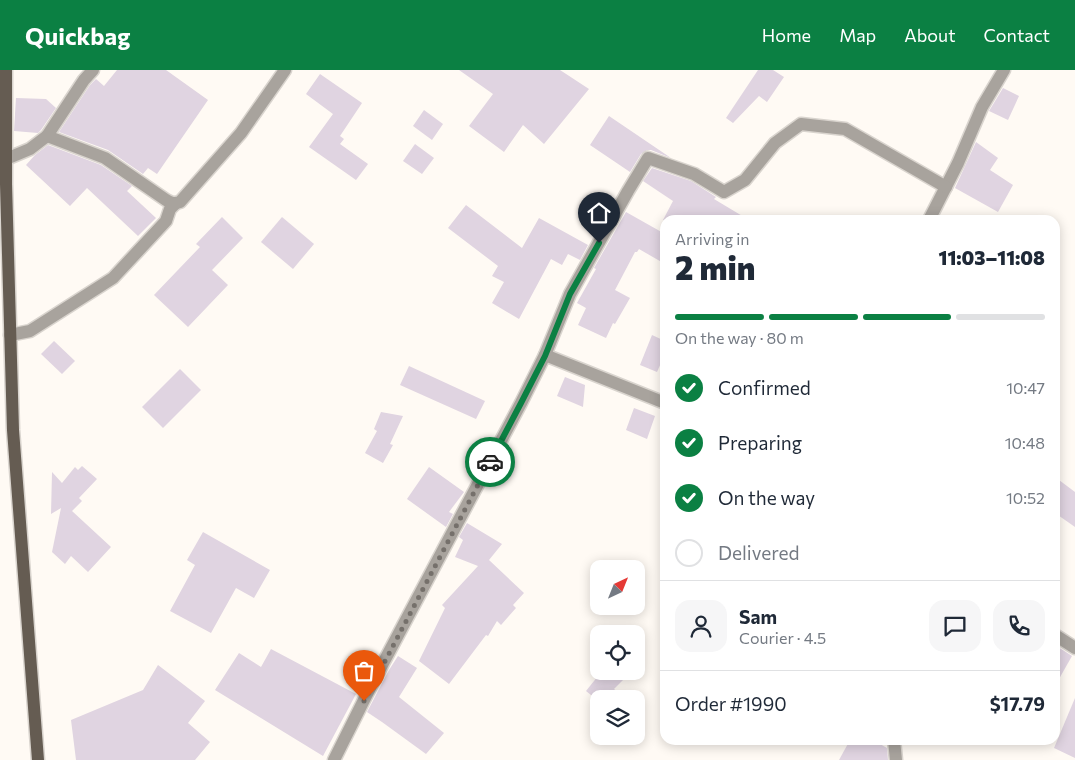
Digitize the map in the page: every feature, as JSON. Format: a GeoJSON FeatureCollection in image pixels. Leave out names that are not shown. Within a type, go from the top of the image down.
{"type":"FeatureCollection","features":[{"type":"Feature","properties":{"kind":"main road"},"geometry":{"type":"LineString","coordinates":[[6,70],[6,159],[3,185],[13,430],[38,760]]}},
{"type":"Feature","properties":{"kind":"street"},"geometry":{"type":"LineString","coordinates":[[6,159],[30,149],[47,136],[84,80],[93,70]]}},
{"type":"Feature","properties":{"kind":"street"},"geometry":{"type":"LineString","coordinates":[[10,335],[30,331],[113,278],[166,221],[170,209],[180,202],[240,133],[285,70]]}},
{"type":"Feature","properties":{"kind":"street"},"geometry":{"type":"LineString","coordinates":[[932,215],[958,164],[982,107],[1004,70]]}},
{"type":"Feature","properties":{"kind":"street"},"geometry":{"type":"LineString","coordinates":[[334,760],[545,356],[570,294],[648,158],[694,174],[724,192],[745,180],[775,143],[801,124],[844,129],[946,187]]}},
{"type":"Feature","properties":{"kind":"street"},"geometry":{"type":"LineString","coordinates":[[47,136],[104,158],[166,200],[176,203]]}},
{"type":"Feature","properties":{"kind":"street"},"geometry":{"type":"LineString","coordinates":[[545,356],[660,400]]}},
{"type":"Feature","properties":{"kind":"street"},"geometry":{"type":"LineString","coordinates":[[1060,638],[1075,648]]}},
{"type":"Feature","properties":{"kind":"street"},"geometry":{"type":"LineString","coordinates":[[894,745],[896,760]]}},
{"type":"Feature","properties":{"kind":"building"},"geometry":{"type":"Polygon","coordinates":[[[117,70],[166,70],[208,100],[157,174],[148,168],[143,174],[108,150],[59,132],[90,85],[96,79],[104,86],[117,70]]]}},
{"type":"Feature","properties":{"kind":"building"},"geometry":{"type":"Polygon","coordinates":[[[459,70],[560,70],[589,89],[544,144],[523,125],[504,152],[469,126],[493,94],[459,70]]]}},
{"type":"Feature","properties":{"kind":"building"},"geometry":{"type":"Polygon","coordinates":[[[758,70],[773,70],[784,77],[767,102],[759,96],[733,123],[726,118],[758,70]]]}},
{"type":"Feature","properties":{"kind":"building"},"geometry":{"type":"Polygon","coordinates":[[[320,74],[362,103],[340,136],[344,139],[340,144],[368,164],[356,180],[309,147],[333,114],[306,94],[320,74]]]}},
{"type":"Feature","properties":{"kind":"building"},"geometry":{"type":"Polygon","coordinates":[[[1003,88],[1019,96],[1008,120],[989,111],[1003,88]]]}},
{"type":"Feature","properties":{"kind":"building"},"geometry":{"type":"Polygon","coordinates":[[[16,98],[46,99],[56,108],[38,133],[14,131],[16,98]]]}},
{"type":"Feature","properties":{"kind":"building"},"geometry":{"type":"Polygon","coordinates":[[[424,110],[443,124],[432,140],[413,126],[424,110]]]}},
{"type":"Feature","properties":{"kind":"building"},"geometry":{"type":"Polygon","coordinates":[[[609,116],[671,158],[647,150],[641,154],[630,172],[590,145],[609,116]]]}},
{"type":"Feature","properties":{"kind":"building"},"geometry":{"type":"Polygon","coordinates":[[[976,142],[998,158],[990,170],[1013,185],[998,212],[955,188],[976,142]]]}},
{"type":"Feature","properties":{"kind":"building"},"geometry":{"type":"Polygon","coordinates":[[[415,144],[434,158],[422,174],[403,161],[415,144]]]}},
{"type":"Feature","properties":{"kind":"building"},"geometry":{"type":"Polygon","coordinates":[[[48,145],[101,165],[132,186],[127,191],[156,218],[138,236],[87,188],[70,206],[26,165],[48,145]]]}},
{"type":"Feature","properties":{"kind":"building"},"geometry":{"type":"Polygon","coordinates":[[[652,168],[691,181],[716,197],[714,199],[741,215],[666,215],[673,201],[643,181],[652,168]]]}},
{"type":"Feature","properties":{"kind":"building"},"geometry":{"type":"Polygon","coordinates":[[[466,205],[522,248],[539,218],[588,245],[580,260],[568,254],[562,265],[551,259],[519,319],[492,303],[504,282],[492,276],[498,266],[448,228],[466,205]]]}},
{"type":"Feature","properties":{"kind":"building"},"geometry":{"type":"Polygon","coordinates":[[[626,212],[660,231],[660,261],[639,249],[635,252],[615,290],[630,298],[615,324],[613,323],[606,338],[578,325],[586,308],[577,303],[596,269],[594,268],[626,212]]]}},
{"type":"Feature","properties":{"kind":"building"},"geometry":{"type":"Polygon","coordinates":[[[222,217],[243,238],[212,270],[228,285],[188,327],[154,295],[200,247],[196,244],[222,217]]]}},
{"type":"Feature","properties":{"kind":"building"},"geometry":{"type":"Polygon","coordinates":[[[282,217],[314,244],[293,269],[261,242],[282,217]]]}},
{"type":"Feature","properties":{"kind":"building"},"geometry":{"type":"Polygon","coordinates":[[[652,335],[660,339],[660,365],[657,372],[640,365],[652,335]]]}},
{"type":"Feature","properties":{"kind":"building"},"geometry":{"type":"Polygon","coordinates":[[[54,341],[75,361],[62,374],[41,354],[54,341]]]}},
{"type":"Feature","properties":{"kind":"building"},"geometry":{"type":"Polygon","coordinates":[[[409,366],[485,401],[476,419],[400,385],[409,366]]]}},
{"type":"Feature","properties":{"kind":"building"},"geometry":{"type":"Polygon","coordinates":[[[180,369],[201,390],[163,428],[142,407],[180,369]]]}},
{"type":"Feature","properties":{"kind":"building"},"geometry":{"type":"Polygon","coordinates":[[[565,377],[585,385],[583,407],[557,396],[565,377]]]}},
{"type":"Feature","properties":{"kind":"building"},"geometry":{"type":"Polygon","coordinates":[[[634,408],[655,416],[647,439],[626,430],[634,408]]]}},
{"type":"Feature","properties":{"kind":"building"},"geometry":{"type":"Polygon","coordinates":[[[381,412],[403,416],[390,444],[393,445],[383,463],[365,453],[377,431],[374,429],[381,412]]]}},
{"type":"Feature","properties":{"kind":"building"},"geometry":{"type":"Polygon","coordinates":[[[82,466],[97,479],[79,498],[82,501],[72,511],[111,547],[88,572],[71,556],[65,564],[52,552],[61,508],[51,514],[52,472],[62,483],[75,467],[78,470],[82,466]]]}},
{"type":"Feature","properties":{"kind":"building"},"geometry":{"type":"Polygon","coordinates":[[[429,467],[464,492],[449,512],[453,514],[446,527],[407,499],[429,467]]]}},
{"type":"Feature","properties":{"kind":"building"},"geometry":{"type":"Polygon","coordinates":[[[1060,481],[1075,492],[1075,527],[1060,516],[1060,481]]]}},
{"type":"Feature","properties":{"kind":"building"},"geometry":{"type":"Polygon","coordinates":[[[467,523],[502,544],[489,560],[524,593],[513,605],[516,608],[501,625],[497,621],[488,636],[486,635],[449,684],[419,661],[445,608],[442,605],[478,566],[455,557],[463,540],[459,537],[467,523]]]}},
{"type":"Feature","properties":{"kind":"building"},"geometry":{"type":"Polygon","coordinates":[[[203,532],[270,570],[254,598],[236,588],[211,633],[170,611],[195,565],[187,560],[203,532]]]}},
{"type":"Feature","properties":{"kind":"building"},"geometry":{"type":"Polygon","coordinates":[[[1060,648],[1072,656],[1060,677],[1060,648]]]}},
{"type":"Feature","properties":{"kind":"building"},"geometry":{"type":"Polygon","coordinates":[[[271,649],[356,694],[323,756],[215,690],[239,653],[261,667],[271,649]]]}},
{"type":"Feature","properties":{"kind":"building"},"geometry":{"type":"Polygon","coordinates":[[[398,656],[417,668],[399,697],[444,733],[426,754],[367,712],[398,656]]]}},
{"type":"Feature","properties":{"kind":"building"},"geometry":{"type":"Polygon","coordinates":[[[158,665],[205,701],[188,723],[210,742],[195,760],[76,760],[71,720],[143,690],[158,665]]]}},
{"type":"Feature","properties":{"kind":"building"},"geometry":{"type":"Polygon","coordinates":[[[595,680],[623,680],[614,689],[615,690],[590,690],[590,694],[586,691],[595,680]]]}},
{"type":"Feature","properties":{"kind":"building"},"geometry":{"type":"Polygon","coordinates":[[[1075,698],[1075,758],[1054,748],[1055,745],[1060,745],[1060,734],[1075,698]]]}},
{"type":"Feature","properties":{"kind":"building"},"geometry":{"type":"Polygon","coordinates":[[[847,745],[882,745],[887,748],[888,760],[839,760],[847,745]]]}},
{"type":"Feature","properties":{"kind":"way so far"},"geometry":{"type":"LineString","coordinates":[[364,701],[490,462]]}},
{"type":"Feature","properties":{"kind":"route"},"geometry":{"type":"LineString","coordinates":[[490,462],[545,356],[570,294],[599,243]]}}]}
